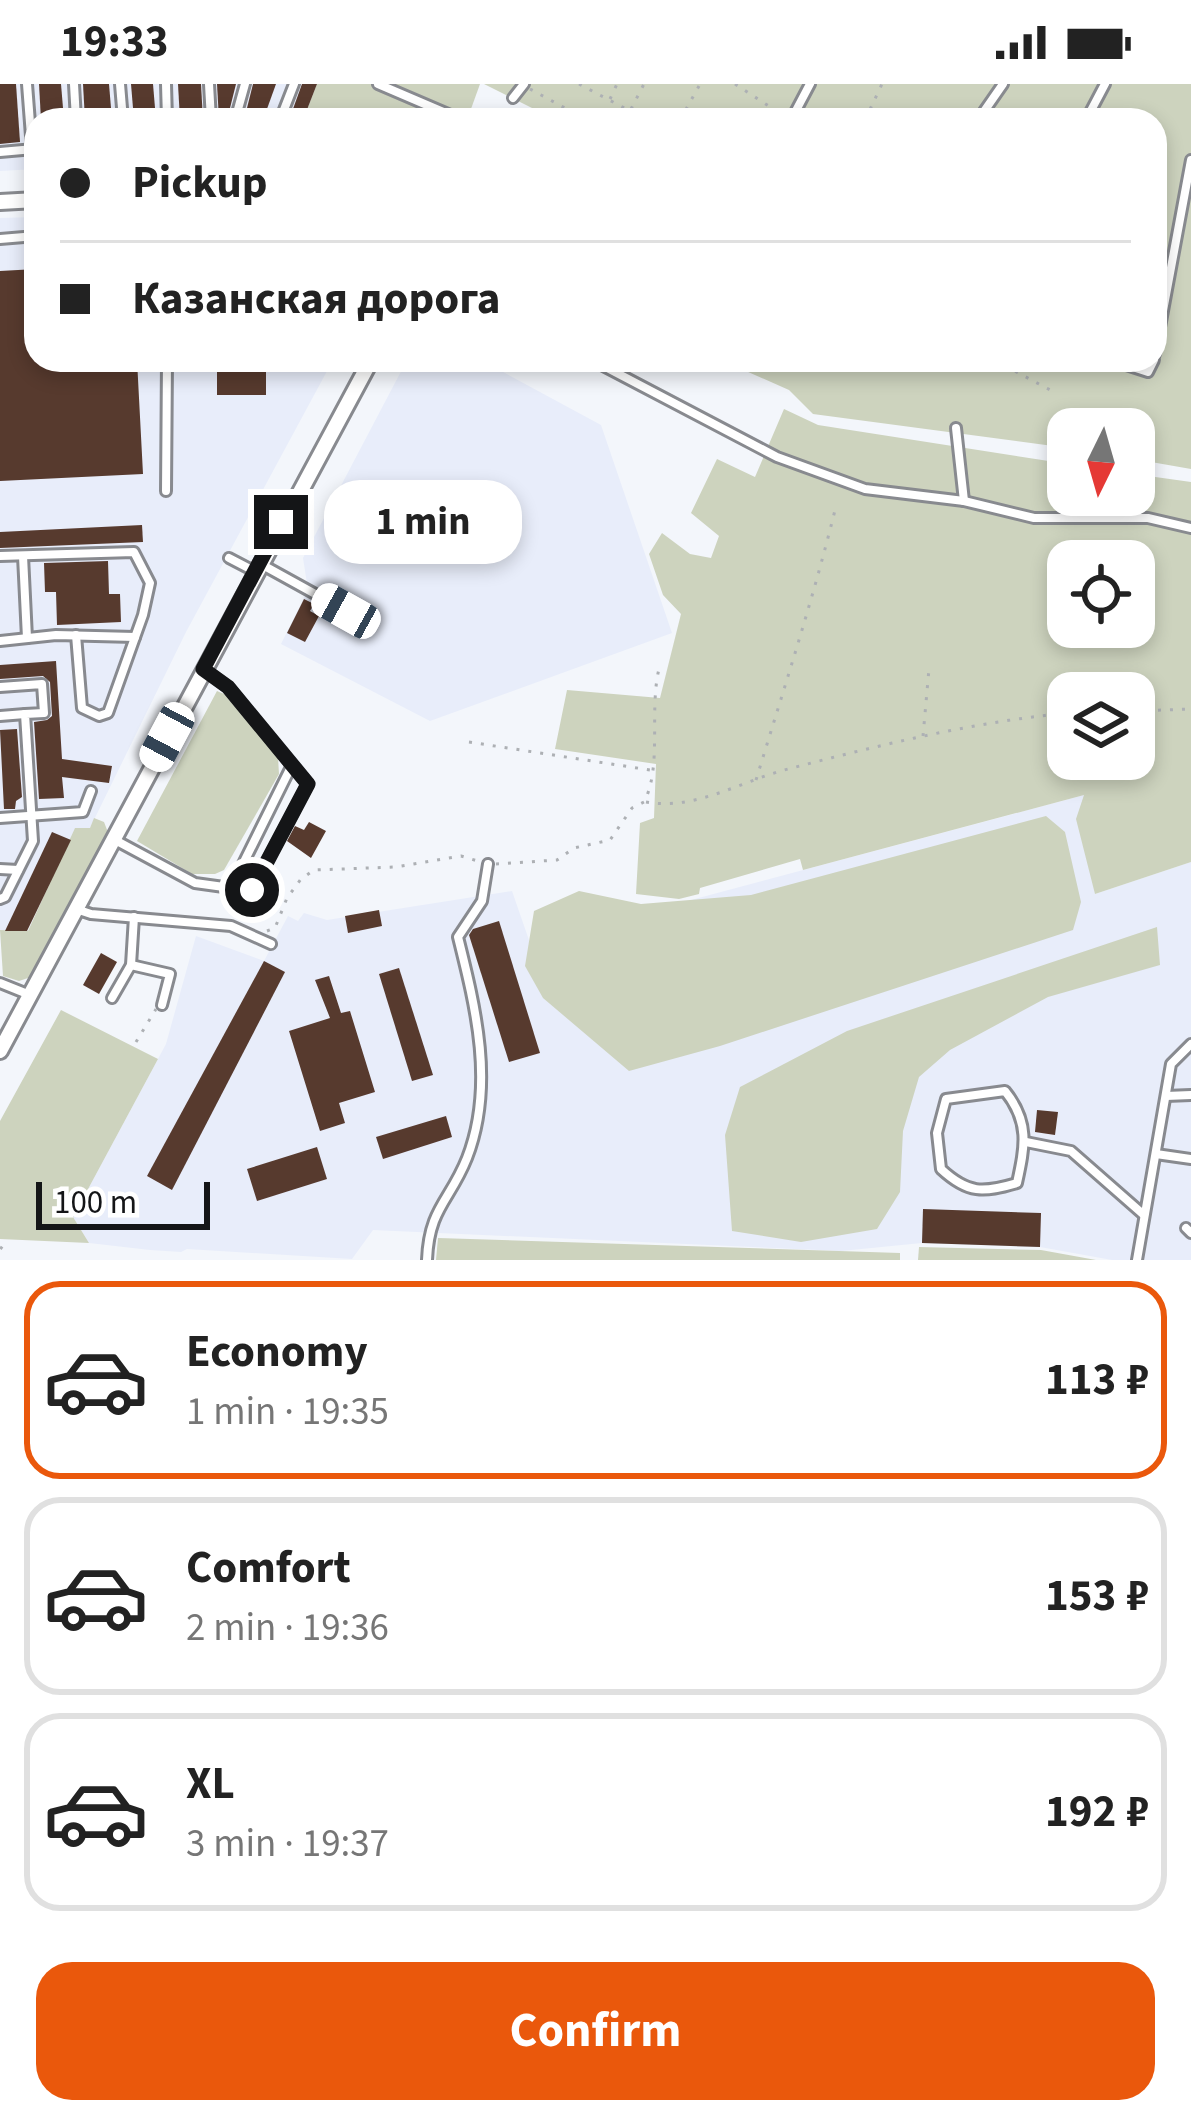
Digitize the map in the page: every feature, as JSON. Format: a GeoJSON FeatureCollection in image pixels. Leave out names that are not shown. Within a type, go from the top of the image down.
{"type":"FeatureCollection","features":[{"type":"Feature","properties":{"kind":"street"},"geometry":{"type":"LineString","coordinates":[[0,1051],[363,372]]}},
{"type":"Feature","properties":{"kind":"lane"},"geometry":{"type":"LineString","coordinates":[[378,84],[434,108]]}},
{"type":"Feature","properties":{"kind":"lane"},"geometry":{"type":"LineString","coordinates":[[513,98],[524,85]]}},
{"type":"Feature","properties":{"kind":"lane"},"geometry":{"type":"LineString","coordinates":[[1167,288],[1191,160]]}},
{"type":"Feature","properties":{"kind":"lane"},"geometry":{"type":"LineString","coordinates":[[166,372],[166,491]]}},
{"type":"Feature","properties":{"kind":"lane"},"geometry":{"type":"LineString","coordinates":[[615,372],[777,457],[890,494],[964,501],[1034,518],[1148,518],[1191,528]]}},
{"type":"Feature","properties":{"kind":"lane"},"geometry":{"type":"LineString","coordinates":[[956,428],[964,501]]}},
{"type":"Feature","properties":{"kind":"lane"},"geometry":{"type":"LineString","coordinates":[[0,556],[134,552],[150,583],[108,713],[99,716],[82,708],[76,635]]}},
{"type":"Feature","properties":{"kind":"lane"},"geometry":{"type":"LineString","coordinates":[[23,555],[27,638]]}},
{"type":"Feature","properties":{"kind":"lane"},"geometry":{"type":"LineString","coordinates":[[229,558],[346,611]]}},
{"type":"Feature","properties":{"kind":"lane"},"geometry":{"type":"LineString","coordinates":[[0,640],[135,637]]}},
{"type":"Feature","properties":{"kind":"lane"},"geometry":{"type":"LineString","coordinates":[[113,839],[195,883],[252,890],[308,784],[228,687],[203,669]]}},
{"type":"Feature","properties":{"kind":"lane"},"geometry":{"type":"LineString","coordinates":[[0,687],[41,684],[44,713],[0,716]]}},
{"type":"Feature","properties":{"kind":"lane"},"geometry":{"type":"LineString","coordinates":[[0,899],[32,841],[26,714]]}},
{"type":"Feature","properties":{"kind":"lane"},"geometry":{"type":"LineString","coordinates":[[231,888],[292,765]]}},
{"type":"Feature","properties":{"kind":"lane"},"geometry":{"type":"LineString","coordinates":[[0,818],[83,812],[91,791]]}},
{"type":"Feature","properties":{"kind":"lane"},"geometry":{"type":"LineString","coordinates":[[427,1260],[433,1216],[466,1159],[482,1094],[481,1048],[458,937],[482,901],[488,863]]}},
{"type":"Feature","properties":{"kind":"lane"},"geometry":{"type":"LineString","coordinates":[[0,869],[19,870]]}},
{"type":"Feature","properties":{"kind":"lane"},"geometry":{"type":"LineString","coordinates":[[76,909],[231,926],[271,944]]}},
{"type":"Feature","properties":{"kind":"lane"},"geometry":{"type":"LineString","coordinates":[[112,998],[131,964],[134,917]]}},
{"type":"Feature","properties":{"kind":"lane"},"geometry":{"type":"LineString","coordinates":[[131,964],[170,974],[162,1005]]}},
{"type":"Feature","properties":{"kind":"lane"},"geometry":{"type":"LineString","coordinates":[[0,983],[31,995]]}},
{"type":"Feature","properties":{"kind":"lane"},"geometry":{"type":"LineString","coordinates":[[1137,1260],[1171,1064],[1191,1044]]}},
{"type":"Feature","properties":{"kind":"lane"},"geometry":{"type":"LineString","coordinates":[[1005,1091],[1022,1112],[1026,1142],[1017,1183],[982,1193],[960,1186],[941,1169],[938,1133],[946,1099],[1005,1091]]}},
{"type":"Feature","properties":{"kind":"lane"},"geometry":{"type":"LineString","coordinates":[[1166,1096],[1191,1095]]}},
{"type":"Feature","properties":{"kind":"lane"},"geometry":{"type":"LineString","coordinates":[[1026,1142],[1071,1150],[1145,1216]]}},
{"type":"Feature","properties":{"kind":"lane"},"geometry":{"type":"LineString","coordinates":[[1156,1154],[1191,1159]]}},
{"type":"Feature","properties":{"kind":"path"},"geometry":{"type":"LineString","coordinates":[[579,84],[622,108]]}},
{"type":"Feature","properties":{"kind":"path"},"geometry":{"type":"LineString","coordinates":[[609,101],[617,84]]}},
{"type":"Feature","properties":{"kind":"path"},"geometry":{"type":"LineString","coordinates":[[735,84],[772,108]]}},
{"type":"Feature","properties":{"kind":"path"},"geometry":{"type":"LineString","coordinates":[[524,85],[565,108]]}},
{"type":"Feature","properties":{"kind":"path"},"geometry":{"type":"LineString","coordinates":[[1016,372],[1054,392]]}},
{"type":"Feature","properties":{"kind":"path"},"geometry":{"type":"LineString","coordinates":[[756,780],[782,682],[794,662],[816,588],[836,506]]}},
{"type":"Feature","properties":{"kind":"path"},"geometry":{"type":"LineString","coordinates":[[644,802],[652,771],[660,665]]}},
{"type":"Feature","properties":{"kind":"path"},"geometry":{"type":"LineString","coordinates":[[923,738],[929,669]]}},
{"type":"Feature","properties":{"kind":"path"},"geometry":{"type":"LineString","coordinates":[[1155,710],[1191,709]]}},
{"type":"Feature","properties":{"kind":"path"},"geometry":{"type":"LineString","coordinates":[[254,936],[275,928],[287,898],[314,870],[396,866],[461,856],[488,863],[557,860],[574,848],[610,840],[632,808],[644,802],[680,804],[756,780],[999,719],[1047,715]]}},
{"type":"Feature","properties":{"kind":"path"},"geometry":{"type":"LineString","coordinates":[[469,742],[652,771]]}},
{"type":"Feature","properties":{"kind":"path"},"geometry":{"type":"LineString","coordinates":[[136,1042],[162,1005]]}},
{"type":"Feature","properties":{"kind":"path"},"geometry":{"type":"LineString","coordinates":[[0,1247],[8,1252]]}},
{"type":"Feature","properties":{"kind":"shaded area"},"geometry":{"type":"Polygon","coordinates":[[[0,84],[317,84],[308,108],[24,108],[24,170],[0,171],[0,84]]]}},
{"type":"Feature","properties":{"kind":"shaded area"},"geometry":{"type":"Polygon","coordinates":[[[24,217],[24,372],[327,372],[186,632],[90,828],[71,840],[27,931],[0,930],[0,218],[24,217]]]}},
{"type":"Feature","properties":{"kind":"shaded area"},"geometry":{"type":"Polygon","coordinates":[[[401,372],[503,372],[601,425],[672,633],[430,721],[281,644],[308,590],[303,558],[401,372]]]}},
{"type":"Feature","properties":{"kind":"shaded area"},"geometry":{"type":"Polygon","coordinates":[[[1084,795],[1095,894],[1191,862],[1191,1260],[1112,1260],[1040,1247],[922,1243],[841,1251],[373,1230],[352,1259],[89,1243],[73,1217],[166,1044],[196,936],[264,961],[288,916],[298,921],[304,913],[327,920],[512,891],[530,943],[1084,795]]]}},
{"type":"Feature","properties":{"kind":"green space"},"geometry":{"type":"Polygon","coordinates":[[[317,84],[480,84],[471,108],[308,108],[317,84]]]}},
{"type":"Feature","properties":{"kind":"green space"},"geometry":{"type":"Polygon","coordinates":[[[484,84],[1191,84],[1191,469],[1155,463],[1155,408],[1047,408],[1047,445],[813,414],[789,390],[748,372],[1167,372],[1167,108],[532,108],[484,84]]]}},
{"type":"Feature","properties":{"kind":"green space"},"geometry":{"type":"Polygon","coordinates":[[[784,409],[818,425],[1047,461],[1047,516],[1155,516],[1155,477],[1191,482],[1191,862],[1095,894],[1076,819],[1084,795],[803,870],[800,859],[700,888],[699,894],[679,899],[636,894],[640,823],[654,818],[656,764],[555,749],[567,690],[660,698],[681,614],[663,595],[649,554],[662,533],[690,554],[711,558],[719,536],[691,513],[717,459],[755,477],[784,409]]]}},
{"type":"Feature","properties":{"kind":"green space"},"geometry":{"type":"Polygon","coordinates":[[[217,691],[278,757],[279,774],[224,870],[192,874],[137,841],[217,691]]]}},
{"type":"Feature","properties":{"kind":"green space"},"geometry":{"type":"Polygon","coordinates":[[[1046,816],[1065,832],[1081,902],[1073,930],[720,1046],[629,1071],[543,998],[525,966],[534,911],[579,891],[641,904],[751,895],[1046,816]]]}},
{"type":"Feature","properties":{"kind":"green space"},"geometry":{"type":"Polygon","coordinates":[[[94,818],[104,822],[109,835],[34,976],[19,981],[3,976],[0,930],[28,931],[75,828],[90,828],[94,818]]]}},
{"type":"Feature","properties":{"kind":"green space"},"geometry":{"type":"Polygon","coordinates":[[[1157,927],[1160,965],[1048,997],[950,1050],[919,1077],[903,1131],[900,1192],[877,1229],[801,1242],[732,1231],[725,1135],[740,1087],[847,1031],[1157,927]]]}},
{"type":"Feature","properties":{"kind":"green space"},"geometry":{"type":"Polygon","coordinates":[[[61,1010],[158,1059],[73,1217],[89,1243],[0,1239],[0,1121],[61,1010]]]}},
{"type":"Feature","properties":{"kind":"green space"},"geometry":{"type":"Polygon","coordinates":[[[438,1238],[900,1253],[900,1260],[436,1260],[438,1238]]]}},
{"type":"Feature","properties":{"kind":"green space"},"geometry":{"type":"Polygon","coordinates":[[[919,1247],[1041,1250],[1096,1260],[918,1260],[919,1247]]]}},
{"type":"Feature","properties":{"kind":"building"},"geometry":{"type":"Polygon","coordinates":[[[0,84],[16,84],[20,142],[0,144],[0,84]]]}},
{"type":"Feature","properties":{"kind":"building"},"geometry":{"type":"Polygon","coordinates":[[[39,84],[61,84],[63,108],[40,108],[39,84]]]}},
{"type":"Feature","properties":{"kind":"building"},"geometry":{"type":"Polygon","coordinates":[[[83,84],[109,84],[111,108],[84,108],[83,84]]]}},
{"type":"Feature","properties":{"kind":"building"},"geometry":{"type":"Polygon","coordinates":[[[131,84],[153,84],[155,108],[133,108],[131,84]]]}},
{"type":"Feature","properties":{"kind":"building"},"geometry":{"type":"Polygon","coordinates":[[[178,84],[201,84],[202,108],[179,108],[178,84]]]}},
{"type":"Feature","properties":{"kind":"building"},"geometry":{"type":"Polygon","coordinates":[[[217,84],[236,84],[230,108],[218,108],[217,84]]]}},
{"type":"Feature","properties":{"kind":"building"},"geometry":{"type":"Polygon","coordinates":[[[253,84],[276,84],[267,108],[247,108],[253,84]]]}},
{"type":"Feature","properties":{"kind":"building"},"geometry":{"type":"Polygon","coordinates":[[[302,84],[317,84],[308,108],[293,108],[302,84]]]}},
{"type":"Feature","properties":{"kind":"building"},"geometry":{"type":"Polygon","coordinates":[[[24,270],[24,372],[138,372],[143,474],[0,481],[0,271],[24,270]]]}},
{"type":"Feature","properties":{"kind":"building"},"geometry":{"type":"Polygon","coordinates":[[[217,372],[266,372],[266,395],[217,395],[217,372]]]}},
{"type":"Feature","properties":{"kind":"building"},"geometry":{"type":"Polygon","coordinates":[[[142,525],[143,542],[0,548],[0,532],[142,525]]]}},
{"type":"Feature","properties":{"kind":"building"},"geometry":{"type":"Polygon","coordinates":[[[108,561],[109,594],[120,594],[121,622],[57,625],[56,592],[45,592],[44,563],[108,561]]]}},
{"type":"Feature","properties":{"kind":"building"},"geometry":{"type":"Polygon","coordinates":[[[304,599],[314,604],[310,611],[319,616],[305,642],[287,633],[304,599]]]}},
{"type":"Feature","properties":{"kind":"building"},"geometry":{"type":"Polygon","coordinates":[[[56,661],[62,759],[112,766],[109,783],[62,777],[64,798],[39,799],[34,722],[52,716],[50,682],[43,676],[0,679],[0,665],[56,661]]]}},
{"type":"Feature","properties":{"kind":"building"},"geometry":{"type":"Polygon","coordinates":[[[17,729],[22,797],[15,809],[4,809],[0,730],[17,729]]]}},
{"type":"Feature","properties":{"kind":"building"},"geometry":{"type":"Polygon","coordinates":[[[309,822],[326,831],[311,858],[287,841],[295,826],[304,830],[309,822]]]}},
{"type":"Feature","properties":{"kind":"building"},"geometry":{"type":"Polygon","coordinates":[[[52,832],[71,840],[27,931],[5,931],[52,832]]]}},
{"type":"Feature","properties":{"kind":"building"},"geometry":{"type":"Polygon","coordinates":[[[379,910],[382,926],[348,933],[345,916],[379,910]]]}},
{"type":"Feature","properties":{"kind":"building"},"geometry":{"type":"Polygon","coordinates":[[[499,921],[540,1053],[509,1062],[469,935],[473,929],[499,921]]]}},
{"type":"Feature","properties":{"kind":"building"},"geometry":{"type":"Polygon","coordinates":[[[101,953],[117,962],[99,994],[83,985],[101,953]]]}},
{"type":"Feature","properties":{"kind":"building"},"geometry":{"type":"Polygon","coordinates":[[[264,961],[285,972],[172,1190],[147,1176],[264,961]]]}},
{"type":"Feature","properties":{"kind":"building"},"geometry":{"type":"Polygon","coordinates":[[[399,968],[433,1075],[412,1081],[379,974],[399,968]]]}},
{"type":"Feature","properties":{"kind":"building"},"geometry":{"type":"Polygon","coordinates":[[[329,976],[341,1013],[350,1011],[375,1092],[339,1103],[345,1123],[320,1131],[289,1031],[330,1018],[315,980],[329,976]]]}},
{"type":"Feature","properties":{"kind":"building"},"geometry":{"type":"Polygon","coordinates":[[[1037,1110],[1058,1112],[1055,1135],[1035,1132],[1037,1110]]]}},
{"type":"Feature","properties":{"kind":"building"},"geometry":{"type":"Polygon","coordinates":[[[446,1116],[452,1137],[383,1159],[376,1137],[446,1116]]]}},
{"type":"Feature","properties":{"kind":"building"},"geometry":{"type":"Polygon","coordinates":[[[317,1147],[327,1179],[257,1201],[247,1169],[317,1147]]]}},
{"type":"Feature","properties":{"kind":"building"},"geometry":{"type":"Polygon","coordinates":[[[923,1209],[1041,1213],[1040,1247],[922,1243],[923,1209]]]}},
{"type":"Feature","properties":{"kind":"route"},"geometry":{"type":"LineString","coordinates":[[252,890],[308,784],[228,687],[203,669],[281,522]]}}]}
